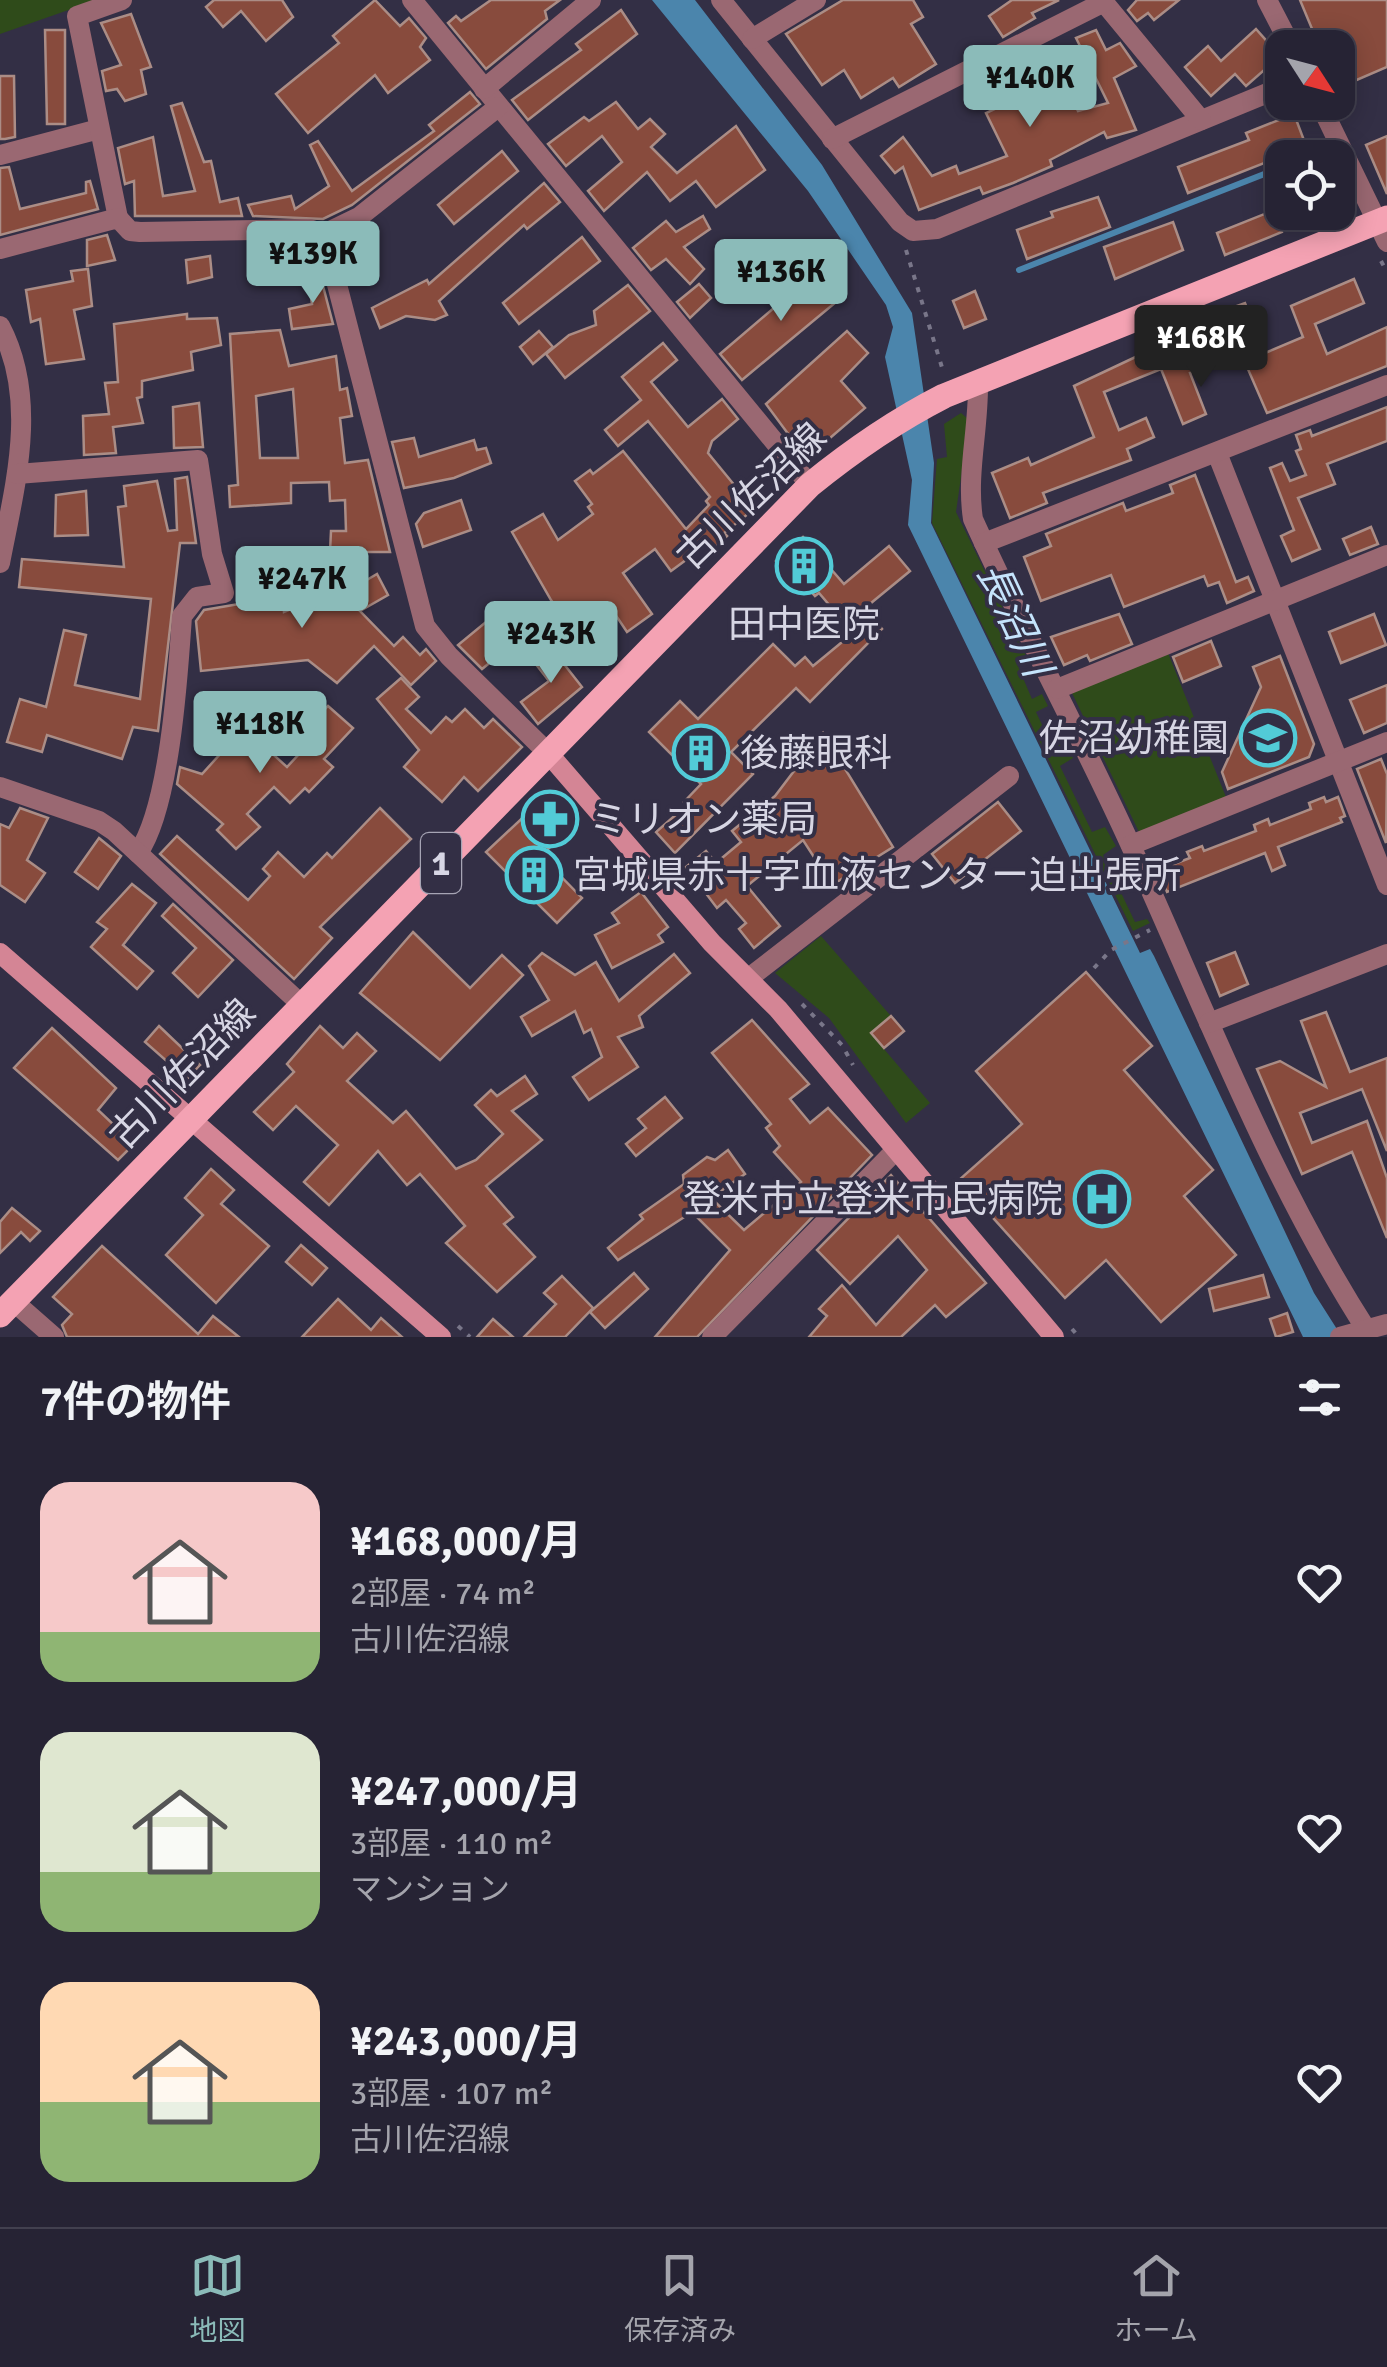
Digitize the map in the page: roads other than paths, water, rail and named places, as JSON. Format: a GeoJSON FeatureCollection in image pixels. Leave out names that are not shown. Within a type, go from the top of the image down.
{"type":"FeatureCollection","features":[{"type":"Feature","properties":{"kind":"main road","name":"古川佐沼線"},"geometry":{"type":"LineString","coordinates":[[6,1308],[810,484],[945,386],[978,382],[1384,228]]}},
{"type":"Feature","properties":{"kind":"street"},"geometry":{"type":"LineString","coordinates":[[122,0],[77,16],[118,218],[130,231],[309,229],[324,234],[360,217],[498,107]]}},
{"type":"Feature","properties":{"kind":"street"},"geometry":{"type":"LineString","coordinates":[[412,0],[810,484]]}},
{"type":"Feature","properties":{"kind":"street"},"geometry":{"type":"LineString","coordinates":[[484,89],[591,0]]}},
{"type":"Feature","properties":{"kind":"street"},"geometry":{"type":"LineString","coordinates":[[721,0],[900,222],[913,232],[936,229],[1265,94]]}},
{"type":"Feature","properties":{"kind":"street"},"geometry":{"type":"LineString","coordinates":[[752,39],[816,0]]}},
{"type":"Feature","properties":{"kind":"street"},"geometry":{"type":"LineString","coordinates":[[1268,0],[1283,30]]}},
{"type":"Feature","properties":{"kind":"street"},"geometry":{"type":"LineString","coordinates":[[832,138],[1104,1],[1201,120]]}},
{"type":"Feature","properties":{"kind":"street"},"geometry":{"type":"LineString","coordinates":[[1329,120],[1384,228]]}},
{"type":"Feature","properties":{"kind":"street"},"geometry":{"type":"LineString","coordinates":[[0,155],[100,128]]}},
{"type":"Feature","properties":{"kind":"street"},"geometry":{"type":"LineString","coordinates":[[0,250],[118,218]]}},
{"type":"Feature","properties":{"kind":"street"},"geometry":{"type":"LineString","coordinates":[[324,234],[425,626],[449,656],[548,753],[847,1089],[894,1152],[1054,1337]]}},
{"type":"Feature","properties":{"kind":"street"},"geometry":{"type":"LineString","coordinates":[[0,326],[12,350],[19,381],[17,474],[0,562]]}},
{"type":"Feature","properties":{"kind":"street"},"geometry":{"type":"LineString","coordinates":[[978,382],[978,423],[969,492],[973,519],[1131,845],[1209,1023],[1326,1266],[1353,1334],[1387,1324]]}},
{"type":"Feature","properties":{"kind":"street"},"geometry":{"type":"LineString","coordinates":[[984,543],[1387,385]]}},
{"type":"Feature","properties":{"kind":"street"},"geometry":{"type":"LineString","coordinates":[[1217,452],[1387,885]]}},
{"type":"Feature","properties":{"kind":"street"},"geometry":{"type":"LineString","coordinates":[[17,474],[198,460],[212,554],[224,594],[198,598],[182,616],[161,790],[152,830],[138,853]]}},
{"type":"Feature","properties":{"kind":"street"},"geometry":{"type":"LineString","coordinates":[[1057,689],[1387,555]]}},
{"type":"Feature","properties":{"kind":"street"},"geometry":{"type":"LineString","coordinates":[[1131,845],[1387,742]]}},
{"type":"Feature","properties":{"kind":"street"},"geometry":{"type":"LineString","coordinates":[[748,978],[1010,776]]}},
{"type":"Feature","properties":{"kind":"street"},"geometry":{"type":"LineString","coordinates":[[0,787],[99,821],[302,1005]]}},
{"type":"Feature","properties":{"kind":"street"},"geometry":{"type":"LineString","coordinates":[[0,954],[441,1337]]}},
{"type":"Feature","properties":{"kind":"street"},"geometry":{"type":"LineString","coordinates":[[1209,1023],[1387,954]]}},
{"type":"Feature","properties":{"kind":"street"},"geometry":{"type":"LineString","coordinates":[[712,1337],[894,1152]]}},
{"type":"Feature","properties":{"kind":"street"},"geometry":{"type":"LineString","coordinates":[[6,1308],[54,1337]]}},
{"type":"Feature","properties":{"kind":"water"},"geometry":{"type":"Polygon","coordinates":[[[652,0],[695,0],[822,165],[912,313],[934,463],[931,523],[1140,953],[1150,949],[1154,956],[1314,1293],[1342,1337],[1303,1337],[908,525],[912,480],[885,357],[893,327],[886,305],[808,191],[652,0]]]}},
{"type":"Feature","properties":{"kind":"waterway"},"geometry":{"type":"LineString","coordinates":[[1019,270],[1265,174]]}},
{"type":"Feature","properties":{"kind":"place","name":"田中医院"},"geometry":{"type":"Point","coordinates":[804,566]}},
{"type":"Feature","properties":{"kind":"place","name":"佐沼幼稚園"},"geometry":{"type":"Point","coordinates":[1268,738]}},
{"type":"Feature","properties":{"kind":"place","name":"後藤眼科"},"geometry":{"type":"Point","coordinates":[701,753]}},
{"type":"Feature","properties":{"kind":"place","name":"ミリオン薬局"},"geometry":{"type":"Point","coordinates":[550,819]}},
{"type":"Feature","properties":{"kind":"place","name":"宮城県赤十字血液センター迫出張所"},"geometry":{"type":"Point","coordinates":[534,875]}},
{"type":"Feature","properties":{"kind":"place","name":"登米市立登米市民病院"},"geometry":{"type":"Point","coordinates":[1102,1199]}},
{"type":"Feature","properties":{"kind":"water label","name":"長沼川"},"geometry":{"type":"Point","coordinates":[1015,619]}}]}
